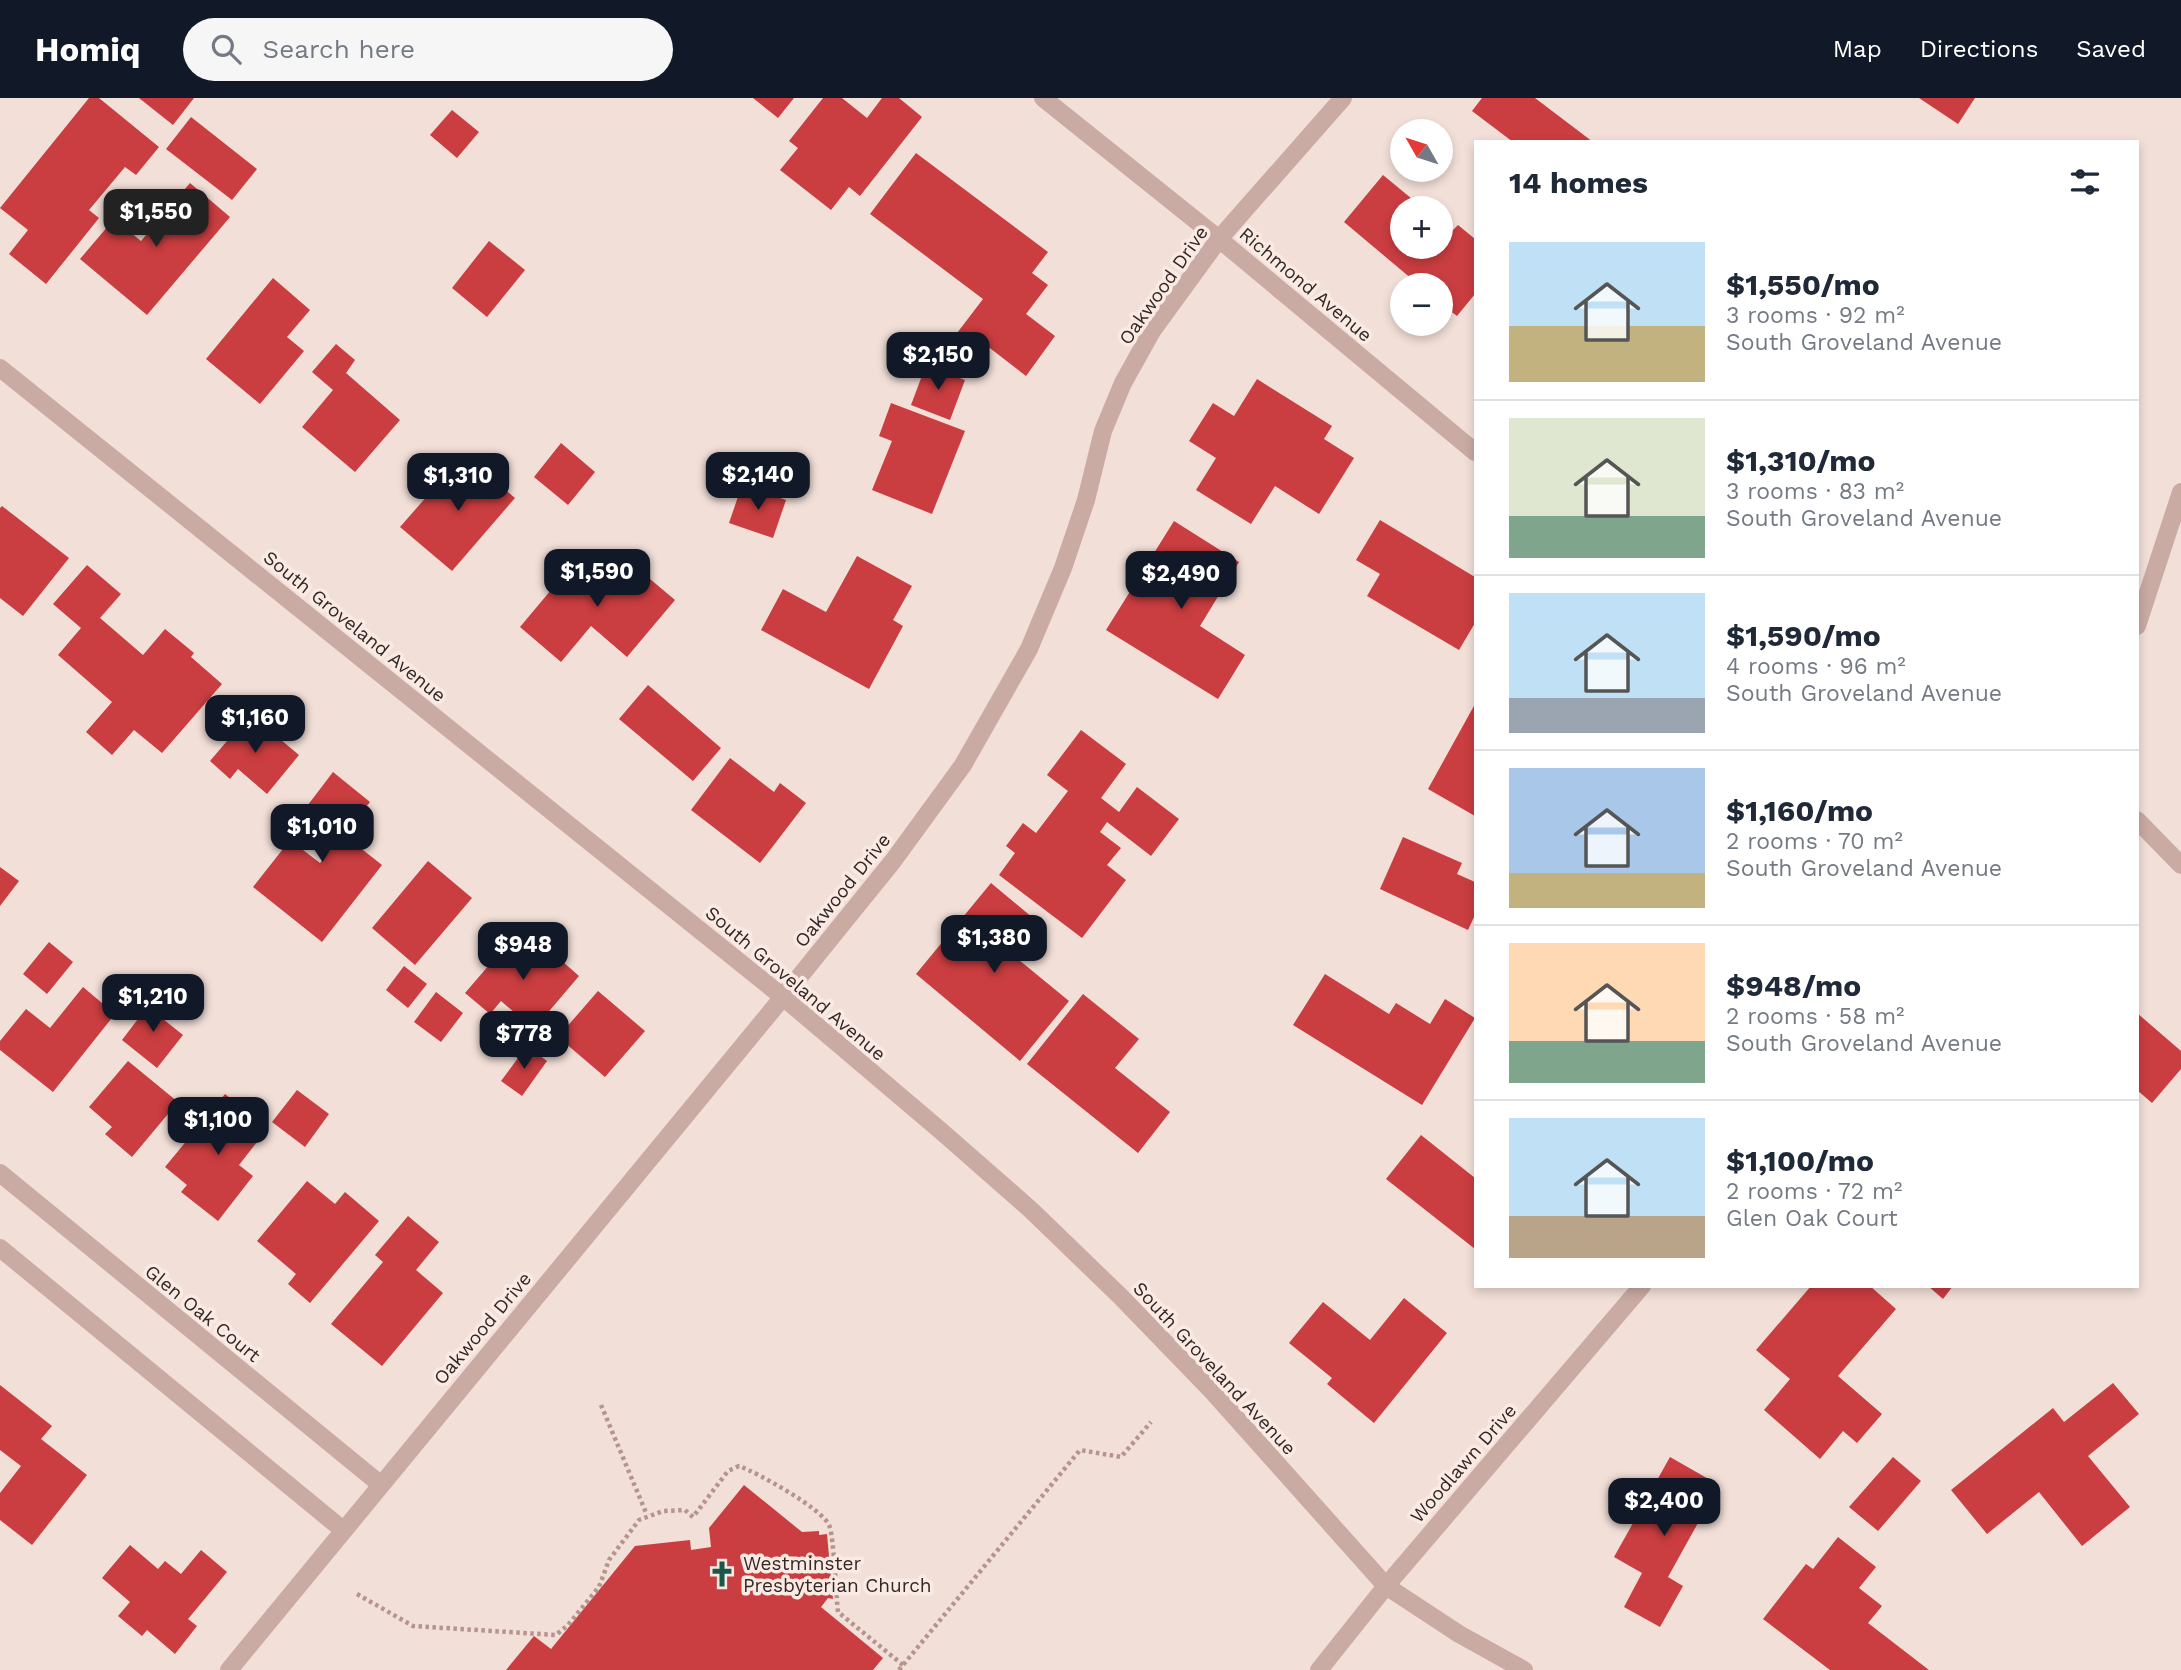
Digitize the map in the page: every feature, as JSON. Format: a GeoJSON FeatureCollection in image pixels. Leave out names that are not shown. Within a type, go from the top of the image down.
{"type":"FeatureCollection","features":[{"type":"Feature","properties":{"kind":"street","name":"Richmond Avenue"},"geometry":{"type":"LineString","coordinates":[[1042,98],[1219,239],[1474,451]]}},
{"type":"Feature","properties":{"kind":"street","name":"Oakwood Drive"},"geometry":{"type":"LineString","coordinates":[[229,1670],[783,997],[893,861],[963,765],[1034,638],[1063,568],[1086,500],[1103,431],[1123,383],[1152,331],[1219,239],[1343,98]]}},
{"type":"Feature","properties":{"kind":"street","name":"South Groveland Avenue"},"geometry":{"type":"LineString","coordinates":[[0,368],[783,997],[1031,1210],[1212,1391],[1386,1586],[1460,1634],[1524,1670]]}},
{"type":"Feature","properties":{"kind":"street"},"geometry":{"type":"LineString","coordinates":[[2139,620],[2181,492]]}},
{"type":"Feature","properties":{"kind":"street"},"geometry":{"type":"LineString","coordinates":[[2139,822],[2181,865]]}},
{"type":"Feature","properties":{"kind":"street","name":"Glen Oak Court"},"geometry":{"type":"LineString","coordinates":[[0,1173],[380,1484]]}},
{"type":"Feature","properties":{"kind":"street"},"geometry":{"type":"LineString","coordinates":[[0,1248],[343,1530]]}},
{"type":"Feature","properties":{"kind":"street","name":"Woodlawn Drive"},"geometry":{"type":"LineString","coordinates":[[1319,1670],[1386,1586],[1640,1288]]}},
{"type":"Feature","properties":{"kind":"path"},"geometry":{"type":"LineString","coordinates":[[601,1405],[647,1515]]}},
{"type":"Feature","properties":{"kind":"path"},"geometry":{"type":"LineString","coordinates":[[899,1670],[1080,1450],[1122,1457],[1151,1422]]}},
{"type":"Feature","properties":{"kind":"path"},"geometry":{"type":"LineString","coordinates":[[356,1594],[413,1626],[556,1634],[568,1625],[600,1587],[609,1560],[639,1520],[663,1511],[685,1510],[693,1517],[728,1471],[739,1466],[752,1471],[814,1509],[830,1526],[838,1612],[903,1665]]}},
{"type":"Feature","properties":{"kind":"building"},"geometry":{"type":"Polygon","coordinates":[[[89,98],[99,98],[159,147],[136,175],[125,167],[89,210],[99,218],[46,284],[9,254],[28,230],[0,208],[89,98]]]}},
{"type":"Feature","properties":{"kind":"building"},"geometry":{"type":"Polygon","coordinates":[[[139,98],[194,98],[173,125],[139,98]]]}},
{"type":"Feature","properties":{"kind":"building"},"geometry":{"type":"Polygon","coordinates":[[[753,98],[794,98],[778,118],[753,98]]]}},
{"type":"Feature","properties":{"kind":"building"},"geometry":{"type":"Polygon","coordinates":[[[823,98],[842,98],[867,118],[882,98],[899,98],[922,117],[860,196],[849,187],[831,210],[780,170],[798,148],[789,141],[823,98]]]}},
{"type":"Feature","properties":{"kind":"building"},"geometry":{"type":"Polygon","coordinates":[[[1482,98],[1535,98],[1590,140],[1510,140],[1472,111],[1482,98]]]}},
{"type":"Feature","properties":{"kind":"building"},"geometry":{"type":"Polygon","coordinates":[[[1919,98],[1975,98],[1958,124],[1919,98]]]}},
{"type":"Feature","properties":{"kind":"building"},"geometry":{"type":"Polygon","coordinates":[[[452,110],[479,132],[457,158],[430,135],[452,110]]]}},
{"type":"Feature","properties":{"kind":"building"},"geometry":{"type":"Polygon","coordinates":[[[191,117],[257,169],[232,200],[166,149],[191,117]]]}},
{"type":"Feature","properties":{"kind":"building"},"geometry":{"type":"Polygon","coordinates":[[[916,153],[1048,252],[1032,273],[1048,285],[1026,314],[1055,336],[1026,376],[982,342],[975,352],[954,337],[983,299],[870,214],[916,153]]]}},
{"type":"Feature","properties":{"kind":"building"},"geometry":{"type":"Polygon","coordinates":[[[1383,175],[1408,196],[1390,196],[1390,259],[1453,259],[1453,230],[1458,225],[1474,238],[1474,295],[1457,316],[1453,313],[1453,273],[1405,273],[1344,222],[1383,175]]]}},
{"type":"Feature","properties":{"kind":"building"},"geometry":{"type":"Polygon","coordinates":[[[190,183],[230,217],[147,315],[80,259],[114,219],[141,241],[190,183]]]}},
{"type":"Feature","properties":{"kind":"building"},"geometry":{"type":"Polygon","coordinates":[[[489,241],[525,270],[487,317],[452,288],[489,241]]]}},
{"type":"Feature","properties":{"kind":"building"},"geometry":{"type":"Polygon","coordinates":[[[273,278],[310,310],[287,337],[304,351],[260,404],[206,359],[273,278]]]}},
{"type":"Feature","properties":{"kind":"building"},"geometry":{"type":"Polygon","coordinates":[[[336,344],[355,360],[346,373],[400,420],[355,472],[302,427],[333,390],[312,372],[336,344]]]}},
{"type":"Feature","properties":{"kind":"building"},"geometry":{"type":"Polygon","coordinates":[[[926,365],[965,380],[950,420],[911,405],[926,365]]]}},
{"type":"Feature","properties":{"kind":"building"},"geometry":{"type":"Polygon","coordinates":[[[1257,379],[1332,426],[1324,439],[1354,458],[1319,514],[1275,486],[1251,524],[1196,490],[1216,458],[1189,441],[1213,403],[1234,416],[1257,379]]]}},
{"type":"Feature","properties":{"kind":"building"},"geometry":{"type":"Polygon","coordinates":[[[891,403],[965,431],[932,514],[872,490],[892,441],[879,436],[891,403]]]}},
{"type":"Feature","properties":{"kind":"building"},"geometry":{"type":"Polygon","coordinates":[[[561,443],[595,472],[568,505],[534,477],[561,443]]]}},
{"type":"Feature","properties":{"kind":"building"},"geometry":{"type":"Polygon","coordinates":[[[464,454],[515,498],[452,571],[400,527],[464,454]]]}},
{"type":"Feature","properties":{"kind":"building"},"geometry":{"type":"Polygon","coordinates":[[[742,485],[786,500],[773,538],[729,523],[742,485]]]}},
{"type":"Feature","properties":{"kind":"building"},"geometry":{"type":"Polygon","coordinates":[[[2,506],[69,558],[23,616],[0,598],[2,506]]]}},
{"type":"Feature","properties":{"kind":"building"},"geometry":{"type":"Polygon","coordinates":[[[1380,520],[1474,576],[1474,625],[1459,650],[1367,596],[1380,574],[1356,560],[1380,520]]]}},
{"type":"Feature","properties":{"kind":"building"},"geometry":{"type":"Polygon","coordinates":[[[1174,521],[1239,562],[1200,626],[1245,655],[1218,699],[1106,630],[1174,521]]]}},
{"type":"Feature","properties":{"kind":"building"},"geometry":{"type":"Polygon","coordinates":[[[582,553],[615,581],[631,563],[675,600],[627,657],[591,626],[561,662],[520,627],[582,553]]]}},
{"type":"Feature","properties":{"kind":"building"},"geometry":{"type":"Polygon","coordinates":[[[857,556],[912,586],[893,620],[903,626],[869,689],[761,630],[783,589],[826,612],[857,556]]]}},
{"type":"Feature","properties":{"kind":"building"},"geometry":{"type":"Polygon","coordinates":[[[87,565],[121,594],[100,618],[143,655],[165,629],[194,653],[191,657],[222,684],[162,753],[134,730],[112,755],[86,732],[112,702],[58,655],[81,628],[53,604],[87,565]]]}},
{"type":"Feature","properties":{"kind":"building"},"geometry":{"type":"Polygon","coordinates":[[[648,685],[721,748],[693,781],[619,719],[648,685]]]}},
{"type":"Feature","properties":{"kind":"building"},"geometry":{"type":"Polygon","coordinates":[[[1474,706],[1474,815],[1428,789],[1474,706]]]}},
{"type":"Feature","properties":{"kind":"building"},"geometry":{"type":"Polygon","coordinates":[[[250,714],[299,755],[267,794],[238,769],[230,779],[210,761],[250,714]]]}},
{"type":"Feature","properties":{"kind":"building"},"geometry":{"type":"Polygon","coordinates":[[[1081,730],[1126,764],[1101,798],[1119,812],[1137,787],[1179,819],[1151,856],[1107,822],[1100,832],[1121,848],[1107,865],[1126,880],[1082,938],[999,875],[1015,853],[1006,846],[1023,823],[1036,833],[1068,791],[1047,775],[1081,730]]]}},
{"type":"Feature","properties":{"kind":"building"},"geometry":{"type":"Polygon","coordinates":[[[730,758],[774,792],[780,783],[806,803],[760,863],[691,810],[730,758]]]}},
{"type":"Feature","properties":{"kind":"building"},"geometry":{"type":"Polygon","coordinates":[[[333,772],[370,802],[344,835],[382,865],[322,942],[253,887],[290,840],[320,863],[337,842],[301,814],[333,772]]]}},
{"type":"Feature","properties":{"kind":"building"},"geometry":{"type":"Polygon","coordinates":[[[1403,837],[1462,863],[1457,874],[1474,882],[1474,917],[1468,930],[1380,889],[1403,837]]]}},
{"type":"Feature","properties":{"kind":"building"},"geometry":{"type":"Polygon","coordinates":[[[428,861],[472,898],[415,965],[372,928],[428,861]]]}},
{"type":"Feature","properties":{"kind":"building"},"geometry":{"type":"Polygon","coordinates":[[[0,867],[19,881],[0,906],[0,867]]]}},
{"type":"Feature","properties":{"kind":"building"},"geometry":{"type":"Polygon","coordinates":[[[991,883],[1033,918],[1007,950],[1069,1001],[1020,1061],[916,974],[991,883]]]}},
{"type":"Feature","properties":{"kind":"building"},"geometry":{"type":"Polygon","coordinates":[[[515,935],[538,954],[545,946],[579,976],[534,1029],[501,1001],[490,1014],[465,993],[515,935]]]}},
{"type":"Feature","properties":{"kind":"building"},"geometry":{"type":"Polygon","coordinates":[[[49,942],[73,962],[47,994],[23,974],[49,942]]]}},
{"type":"Feature","properties":{"kind":"building"},"geometry":{"type":"Polygon","coordinates":[[[404,966],[427,984],[408,1008],[386,990],[404,966]]]}},
{"type":"Feature","properties":{"kind":"building"},"geometry":{"type":"Polygon","coordinates":[[[1325,974],[1389,1014],[1396,1003],[1430,1024],[1445,999],[1474,1017],[1422,1105],[1293,1025],[1325,974]]]}},
{"type":"Feature","properties":{"kind":"building"},"geometry":{"type":"Polygon","coordinates":[[[83,987],[115,1014],[53,1092],[0,1050],[0,1041],[26,1009],[50,1028],[83,987]]]}},
{"type":"Feature","properties":{"kind":"building"},"geometry":{"type":"Polygon","coordinates":[[[598,991],[645,1031],[605,1077],[558,1037],[598,991]]]}},
{"type":"Feature","properties":{"kind":"building"},"geometry":{"type":"Polygon","coordinates":[[[436,992],[463,1013],[441,1042],[414,1022],[436,992]]]}},
{"type":"Feature","properties":{"kind":"building"},"geometry":{"type":"Polygon","coordinates":[[[1083,994],[1139,1039],[1115,1068],[1170,1112],[1138,1153],[1027,1064],[1083,994]]]}},
{"type":"Feature","properties":{"kind":"building"},"geometry":{"type":"Polygon","coordinates":[[[154,998],[170,1011],[163,1019],[183,1035],[157,1068],[122,1040],[154,998]]]}},
{"type":"Feature","properties":{"kind":"building"},"geometry":{"type":"Polygon","coordinates":[[[2139,1015],[2181,1051],[2181,1069],[2152,1103],[2139,1092],[2139,1015]]]}},
{"type":"Feature","properties":{"kind":"building"},"geometry":{"type":"Polygon","coordinates":[[[527,1046],[547,1061],[522,1096],[501,1081],[527,1046]]]}},
{"type":"Feature","properties":{"kind":"building"},"geometry":{"type":"Polygon","coordinates":[[[128,1061],[178,1102],[132,1157],[105,1134],[112,1127],[89,1107],[128,1061]]]}},
{"type":"Feature","properties":{"kind":"building"},"geometry":{"type":"Polygon","coordinates":[[[297,1090],[329,1114],[305,1147],[272,1122],[297,1090]]]}},
{"type":"Feature","properties":{"kind":"building"},"geometry":{"type":"Polygon","coordinates":[[[225,1094],[268,1128],[239,1165],[253,1176],[218,1221],[181,1192],[187,1185],[165,1167],[225,1094]]]}},
{"type":"Feature","properties":{"kind":"building"},"geometry":{"type":"Polygon","coordinates":[[[1421,1135],[1474,1177],[1474,1248],[1386,1179],[1421,1135]]]}},
{"type":"Feature","properties":{"kind":"building"},"geometry":{"type":"Polygon","coordinates":[[[307,1181],[335,1204],[345,1192],[379,1221],[310,1303],[288,1284],[296,1274],[257,1241],[307,1181]]]}},
{"type":"Feature","properties":{"kind":"building"},"geometry":{"type":"Polygon","coordinates":[[[408,1216],[439,1242],[416,1270],[443,1293],[382,1366],[331,1324],[383,1262],[375,1255],[408,1216]]]}},
{"type":"Feature","properties":{"kind":"building"},"geometry":{"type":"Polygon","coordinates":[[[1809,1288],[1872,1288],[1896,1309],[1838,1376],[1882,1414],[1857,1443],[1843,1431],[1820,1459],[1764,1410],[1790,1379],[1756,1350],[1809,1288]]]}},
{"type":"Feature","properties":{"kind":"building"},"geometry":{"type":"Polygon","coordinates":[[[1930,1288],[1951,1288],[1943,1299],[1930,1288]]]}},
{"type":"Feature","properties":{"kind":"building"},"geometry":{"type":"Polygon","coordinates":[[[1404,1298],[1447,1333],[1374,1423],[1327,1384],[1332,1378],[1289,1343],[1323,1302],[1370,1340],[1404,1298]]]}},
{"type":"Feature","properties":{"kind":"building"},"geometry":{"type":"Polygon","coordinates":[[[2113,1383],[2139,1414],[2088,1456],[2130,1507],[2082,1546],[2039,1492],[1987,1534],[1951,1490],[2053,1408],[2064,1422],[2113,1383]]]}},
{"type":"Feature","properties":{"kind":"building"},"geometry":{"type":"Polygon","coordinates":[[[0,1385],[52,1426],[41,1439],[87,1475],[32,1545],[0,1520],[0,1493],[21,1466],[0,1450],[0,1385]]]}},
{"type":"Feature","properties":{"kind":"building"},"geometry":{"type":"Polygon","coordinates":[[[1670,1457],[1719,1485],[1668,1577],[1683,1586],[1660,1627],[1624,1607],[1642,1573],[1614,1557],[1670,1457]]]}},
{"type":"Feature","properties":{"kind":"building"},"geometry":{"type":"Polygon","coordinates":[[[1893,1457],[1921,1481],[1878,1531],[1849,1507],[1893,1457]]]}},
{"type":"Feature","properties":{"kind":"building","name":"Westminster Presbyterian Church"},"geometry":{"type":"Polygon","coordinates":[[[744,1485],[802,1532],[819,1531],[819,1535],[827,1534],[833,1599],[828,1598],[821,1607],[883,1658],[873,1670],[506,1670],[534,1636],[551,1649],[635,1546],[690,1540],[691,1550],[711,1547],[709,1528],[744,1485]]]}},
{"type":"Feature","properties":{"kind":"building"},"geometry":{"type":"Polygon","coordinates":[[[1838,1537],[1876,1567],[1859,1588],[1882,1606],[1868,1623],[1929,1670],[1830,1670],[1763,1619],[1806,1564],[1813,1569],[1838,1537]]]}},
{"type":"Feature","properties":{"kind":"building"},"geometry":{"type":"Polygon","coordinates":[[[130,1545],[158,1569],[165,1561],[181,1574],[201,1550],[227,1572],[188,1619],[197,1626],[175,1654],[147,1630],[142,1636],[118,1616],[130,1602],[102,1578],[130,1545]]]}},
{"type":"Feature","properties":{"kind":"place","name":"Westminster Presbyterian Church"},"geometry":{"type":"Point","coordinates":[722,1574]}}]}
